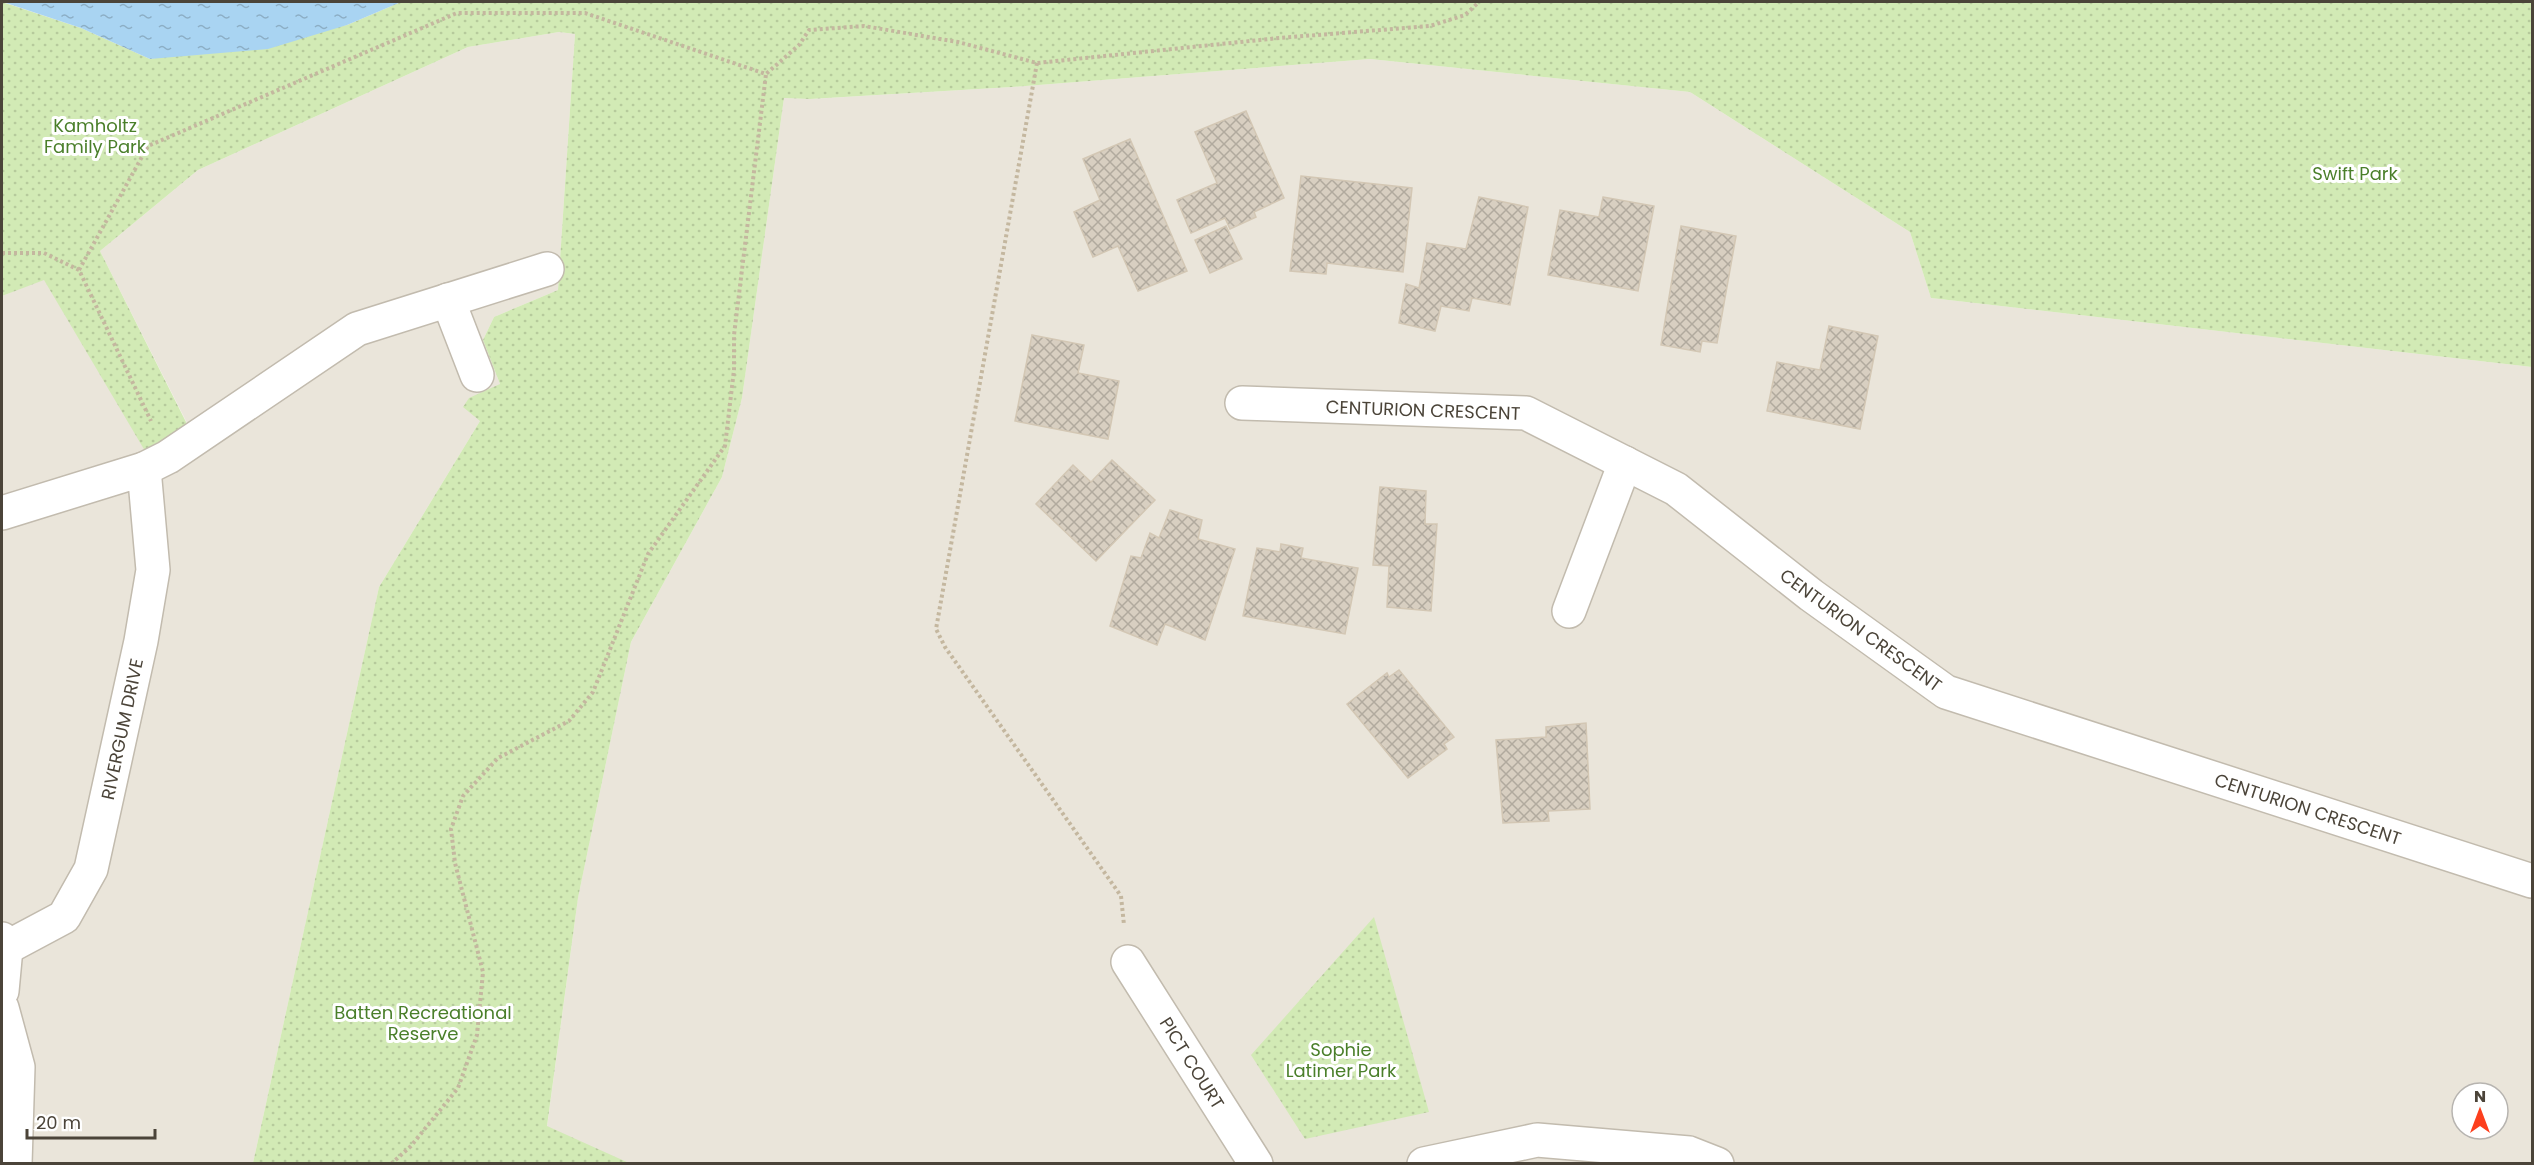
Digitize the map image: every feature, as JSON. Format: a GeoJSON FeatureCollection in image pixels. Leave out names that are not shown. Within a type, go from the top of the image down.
{"type":"FeatureCollection","features":[{"type":"Feature","properties":{"kind":"street"},"geometry":{"type":"LineString","coordinates":[[2,513],[156,463],[357,329],[547,269]]}},
{"type":"Feature","properties":{"kind":"street"},"geometry":{"type":"LineString","coordinates":[[448,300],[477,375]]}},
{"type":"Feature","properties":{"kind":"street","name":"CENTURION CRESCENT"},"geometry":{"type":"LineString","coordinates":[[1242,403],[1526,413],[1677,489],[1811,595],[1946,692],[2532,881]]}},
{"type":"Feature","properties":{"kind":"street","name":"RIVERGUM DRIVE"},"geometry":{"type":"LineString","coordinates":[[2,991],[4,943],[64,916],[91,869],[141,641],[153,570],[156,463]]}},
{"type":"Feature","properties":{"kind":"street"},"geometry":{"type":"LineString","coordinates":[[1569,611],[1625,463]]}},
{"type":"Feature","properties":{"kind":"street","name":"PICT COURT"},"geometry":{"type":"LineString","coordinates":[[1128,962],[1256,1164]]}},
{"type":"Feature","properties":{"kind":"street"},"geometry":{"type":"LineString","coordinates":[[2,1008],[18,1067],[15,1164]]}},
{"type":"Feature","properties":{"kind":"street"},"geometry":{"type":"LineString","coordinates":[[1424,1164],[1537,1140],[1689,1153],[1717,1164]]}},
{"type":"Feature","properties":{"kind":"path"},"geometry":{"type":"LineString","coordinates":[[391,1164],[411,1146],[458,1088],[477,1035],[483,972],[455,863],[451,829],[463,796],[498,758],[569,721],[593,692],[648,554],[725,446],[734,370],[734,335],[766,74],[799,45],[809,30],[864,26],[958,42],[1037,63],[1279,38],[1430,26],[1465,15],[1479,2]]}},
{"type":"Feature","properties":{"kind":"path"},"geometry":{"type":"LineString","coordinates":[[79,270],[148,146],[457,13],[585,13],[766,74]]}},
{"type":"Feature","properties":{"kind":"path"},"geometry":{"type":"LineString","coordinates":[[1037,63],[936,629],[945,647],[1121,896],[1128,962]]}},
{"type":"Feature","properties":{"kind":"path"},"geometry":{"type":"LineString","coordinates":[[2,253],[44,253],[79,270],[156,463]]}},
{"type":"Feature","properties":{"kind":"shaded area"},"geometry":{"type":"Polygon","coordinates":[[[559,32],[575,34],[558,290],[494,317],[483,340],[500,384],[379,587],[253,1163],[2,1164],[2,296],[44,279],[145,450],[187,423],[100,251],[198,170],[468,47],[559,32]]]}},
{"type":"Feature","properties":{"kind":"shaded area"},"geometry":{"type":"Polygon","coordinates":[[[1370,59],[1690,92],[1910,232],[1931,298],[2532,367],[2532,1163],[629,1164],[547,1127],[578,898],[631,642],[722,477],[742,398],[784,98],[811,99],[1012,87],[1370,59]]]}},
{"type":"Feature","properties":{"kind":"green space"},"geometry":{"type":"Polygon","coordinates":[[[2,2],[81,28],[150,59],[347,25],[401,2],[2532,2],[2532,367],[1931,298],[1910,232],[1690,92],[1370,59],[1012,87],[810,99],[784,98],[742,398],[722,477],[631,642],[578,898],[547,1126],[629,1163],[253,1163],[379,587],[480,421],[463,407],[469,398],[500,384],[483,340],[494,317],[558,290],[575,34],[559,32],[468,47],[198,170],[100,251],[187,424],[145,451],[44,280],[2,296],[2,2]]]}},
{"type":"Feature","properties":{"kind":"green space","name":"Sophie Latimer Park"},"geometry":{"type":"Polygon","coordinates":[[[1374,917],[1429,1112],[1305,1139],[1251,1055],[1374,917]]]}},
{"type":"Feature","properties":{"kind":"water"},"geometry":{"type":"Polygon","coordinates":[[[3,2],[401,2],[347,25],[268,49],[150,59],[81,28],[3,2]]]}},
{"type":"Feature","properties":{"kind":"building"},"geometry":{"type":"Polygon","coordinates":[[[1246,111],[1284,198],[1254,212],[1256,217],[1230,229],[1225,218],[1191,233],[1177,200],[1217,183],[1195,132],[1246,111]]]}},
{"type":"Feature","properties":{"kind":"building"},"geometry":{"type":"Polygon","coordinates":[[[1130,139],[1187,271],[1138,291],[1118,246],[1093,257],[1074,212],[1100,200],[1083,159],[1130,139]]]}},
{"type":"Feature","properties":{"kind":"building"},"geometry":{"type":"Polygon","coordinates":[[[1301,176],[1412,188],[1403,272],[1327,263],[1326,274],[1290,271],[1301,176]]]}},
{"type":"Feature","properties":{"kind":"building"},"geometry":{"type":"Polygon","coordinates":[[[1479,197],[1528,207],[1510,305],[1472,298],[1469,311],[1441,306],[1435,331],[1399,323],[1406,284],[1419,288],[1427,243],[1466,249],[1479,197]]]}},
{"type":"Feature","properties":{"kind":"building"},"geometry":{"type":"Polygon","coordinates":[[[1603,197],[1654,206],[1638,291],[1548,275],[1560,210],[1599,217],[1603,197]]]}},
{"type":"Feature","properties":{"kind":"building"},"geometry":{"type":"Polygon","coordinates":[[[1226,226],[1242,259],[1210,273],[1195,240],[1226,226]]]}},
{"type":"Feature","properties":{"kind":"building"},"geometry":{"type":"Polygon","coordinates":[[[1681,226],[1736,236],[1717,343],[1702,341],[1700,352],[1661,345],[1681,226]]]}},
{"type":"Feature","properties":{"kind":"building"},"geometry":{"type":"Polygon","coordinates":[[[1829,326],[1878,336],[1860,429],[1767,411],[1777,362],[1820,370],[1829,326]]]}},
{"type":"Feature","properties":{"kind":"building"},"geometry":{"type":"Polygon","coordinates":[[[1032,335],[1084,345],[1078,373],[1119,381],[1108,439],[1015,421],[1032,335]]]}},
{"type":"Feature","properties":{"kind":"building"},"geometry":{"type":"Polygon","coordinates":[[[1112,460],[1155,500],[1096,561],[1036,504],[1073,465],[1091,482],[1112,460]]]}},
{"type":"Feature","properties":{"kind":"building"},"geometry":{"type":"Polygon","coordinates":[[[1380,487],[1426,491],[1425,524],[1437,524],[1431,611],[1387,607],[1389,566],[1373,565],[1380,487]]]}},
{"type":"Feature","properties":{"kind":"building"},"geometry":{"type":"Polygon","coordinates":[[[1170,510],[1202,520],[1198,539],[1235,549],[1205,640],[1165,624],[1157,645],[1110,626],[1131,556],[1141,558],[1150,533],[1159,538],[1170,510]]]}},
{"type":"Feature","properties":{"kind":"building"},"geometry":{"type":"Polygon","coordinates":[[[1281,544],[1303,548],[1301,558],[1358,568],[1345,634],[1243,616],[1257,548],[1280,552],[1281,544]]]}},
{"type":"Feature","properties":{"kind":"building"},"geometry":{"type":"Polygon","coordinates":[[[1399,670],[1454,737],[1444,744],[1447,749],[1408,778],[1347,704],[1387,673],[1389,677],[1399,670]]]}},
{"type":"Feature","properties":{"kind":"building"},"geometry":{"type":"Polygon","coordinates":[[[1586,723],[1590,809],[1548,811],[1549,821],[1503,823],[1496,740],[1546,737],[1546,727],[1586,723]]]}},
{"type":"Feature","properties":{"kind":"park label","name":"Kamholtz Family Park"},"geometry":{"type":"Point","coordinates":[95,135]}},
{"type":"Feature","properties":{"kind":"park label","name":"Swift Park"},"geometry":{"type":"Point","coordinates":[2355,173]}},
{"type":"Feature","properties":{"kind":"park label","name":"Batten Recreational Reserve"},"geometry":{"type":"Point","coordinates":[423,1022]}}]}
